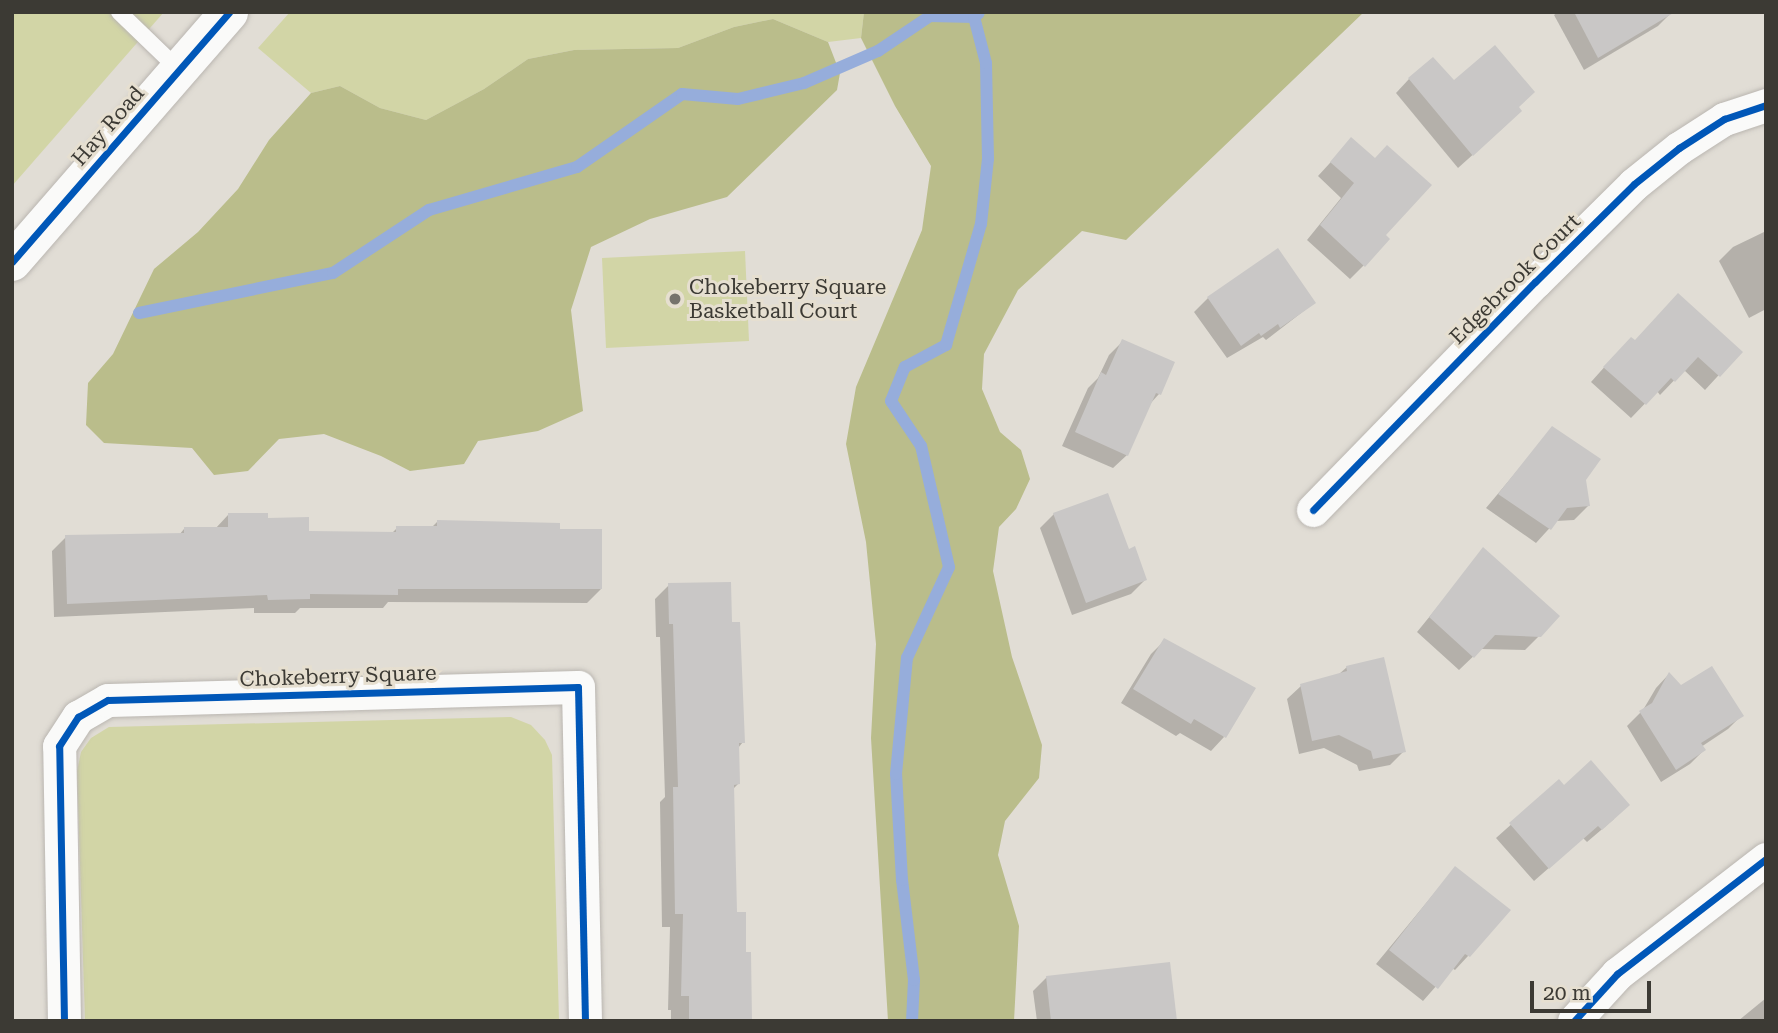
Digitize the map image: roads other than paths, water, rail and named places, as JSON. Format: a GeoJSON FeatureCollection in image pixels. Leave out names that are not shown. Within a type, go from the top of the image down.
{"type":"FeatureCollection","features":[{"type":"Feature","properties":{"kind":"street","name":"Hay Road"},"geometry":{"type":"LineString","coordinates":[[12,262],[229,12]]}},
{"type":"Feature","properties":{"kind":"street","name":"Edgebrook Court"},"geometry":{"type":"LineString","coordinates":[[1313,510],[1634,184],[1679,148],[1724,119],[1766,105]]}},
{"type":"Feature","properties":{"kind":"street","name":"Chokeberry Square"},"geometry":{"type":"LineString","coordinates":[[64,1021],[59,746],[78,718],[108,700],[578,687],[585,1021]]}},
{"type":"Feature","properties":{"kind":"street"},"geometry":{"type":"LineString","coordinates":[[1573,1021],[1617,974],[1766,859]]}},
{"type":"Feature","properties":{"kind":"lane"},"geometry":{"type":"LineString","coordinates":[[119,12],[180,71]]}},
{"type":"Feature","properties":{"kind":"waterway"},"geometry":{"type":"LineString","coordinates":[[139,313],[333,273],[429,210],[577,167],[682,94],[738,99],[804,83],[878,51],[930,16],[974,17],[979,13]]}},
{"type":"Feature","properties":{"kind":"waterway"},"geometry":{"type":"LineString","coordinates":[[912,1021],[914,980],[902,880],[896,774],[907,658],[949,567],[921,446],[891,401],[905,367],[946,345],[981,224],[988,159],[986,63],[974,17]]}},
{"type":"Feature","properties":{"kind":"place","name":"Chokeberry Square Basketball Court"},"geometry":{"type":"Point","coordinates":[675,299]}}]}
